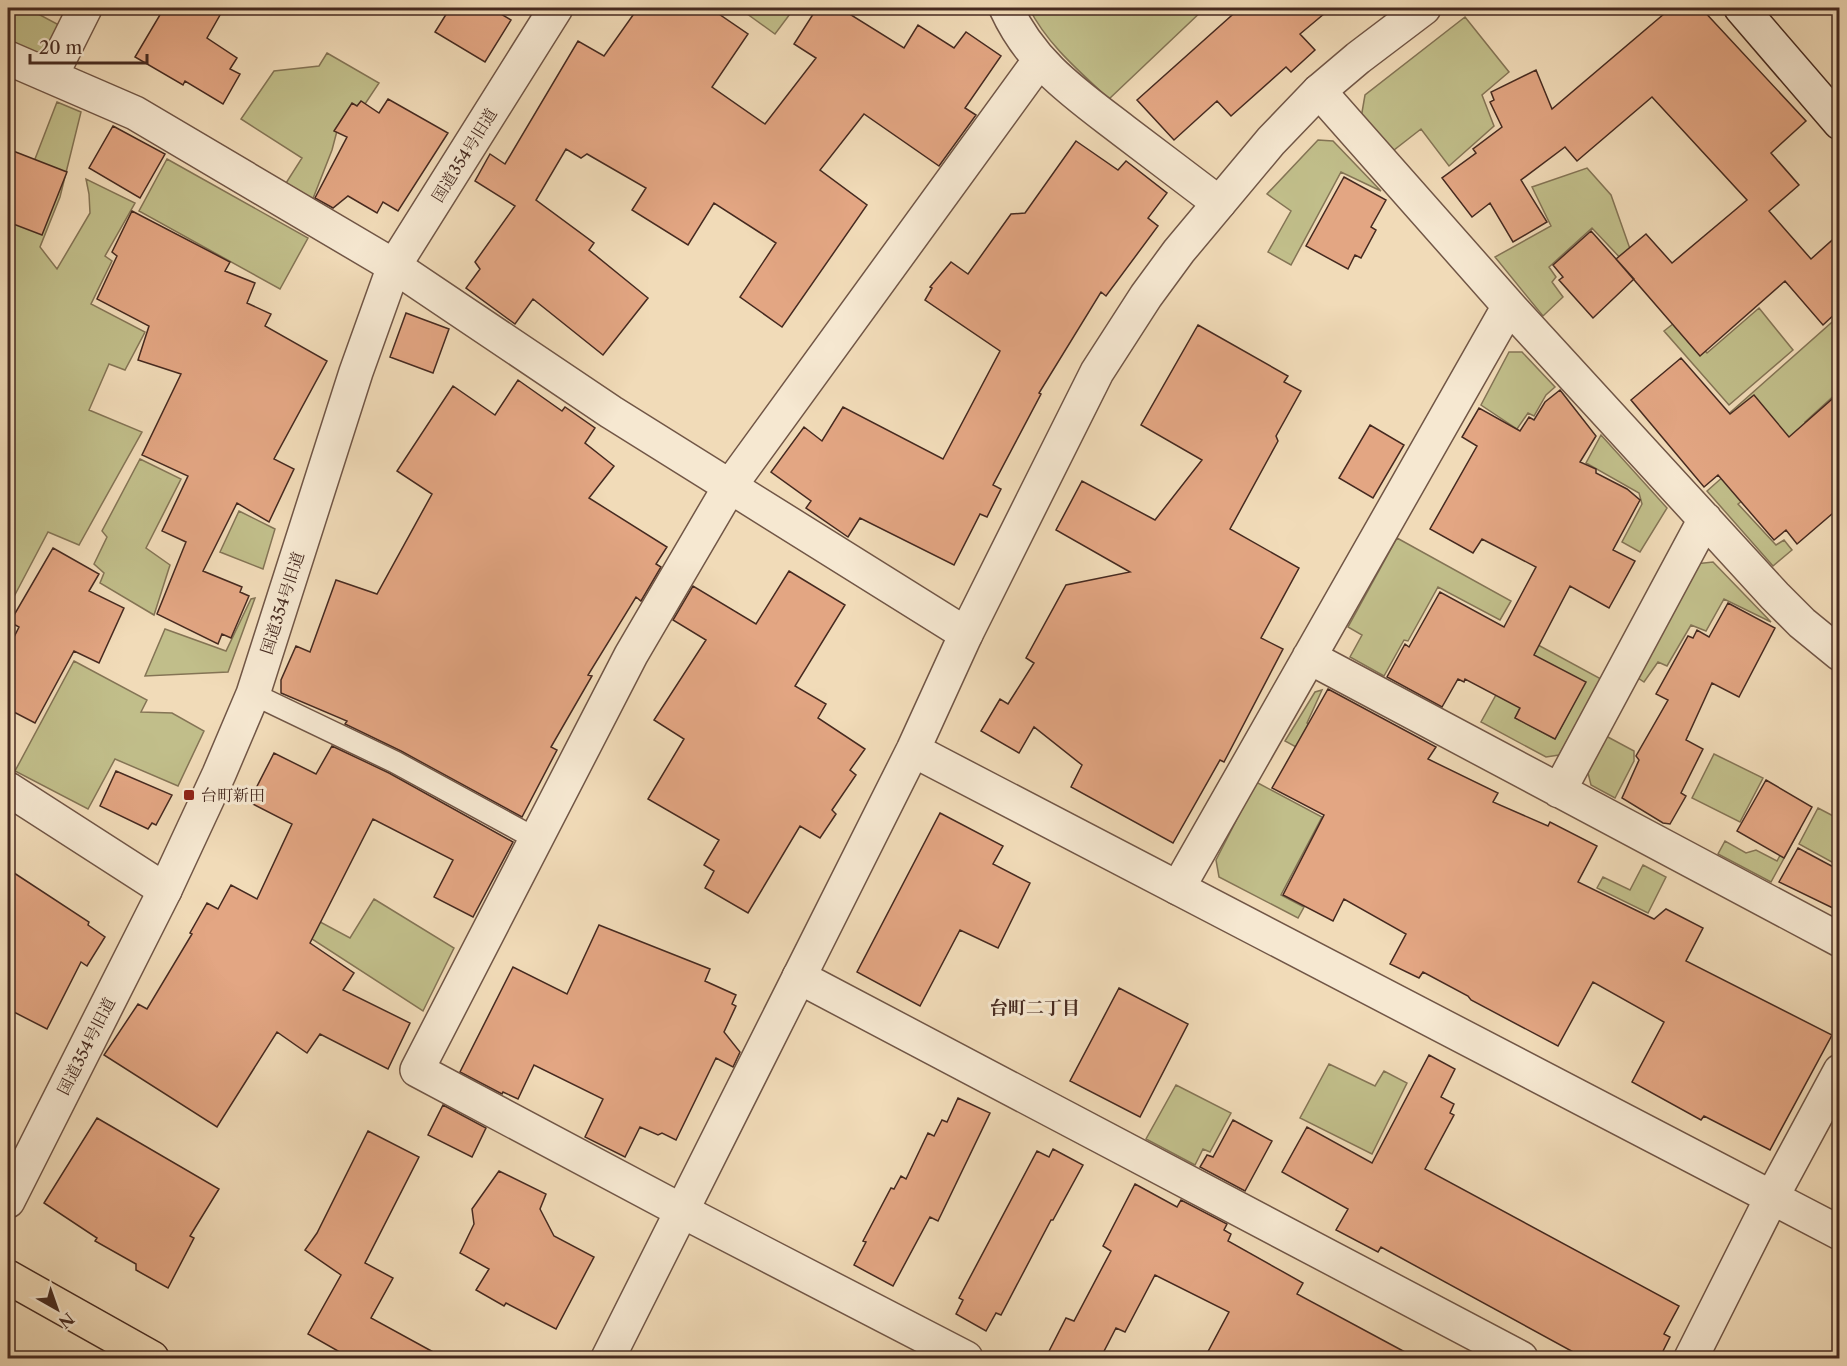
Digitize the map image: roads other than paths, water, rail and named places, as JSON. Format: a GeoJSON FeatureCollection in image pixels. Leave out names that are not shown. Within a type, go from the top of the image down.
{"type":"FeatureCollection","features":[{"type":"Feature","properties":{"kind":"main road"},"geometry":{"type":"LineString","coordinates":[[8,1277],[152,1359]]}},
{"type":"Feature","properties":{"kind":"street"},"geometry":{"type":"LineString","coordinates":[[51,76],[85,8]]}},
{"type":"Feature","properties":{"kind":"street","name":"国道354号旧道"},"geometry":{"type":"LineString","coordinates":[[8,1201],[165,890],[253,694],[356,372],[394,266],[556,8]]}},
{"type":"Feature","properties":{"kind":"street"},"geometry":{"type":"LineString","coordinates":[[1006,8],[1013,24],[1039,61],[1074,93],[1219,203]]}},
{"type":"Feature","properties":{"kind":"street"},"geometry":{"type":"LineString","coordinates":[[608,1359],[913,750],[966,634],[1097,372],[1146,296],[1179,251],[1271,141],[1319,92],[1358,58],[1424,8]]}},
{"type":"Feature","properties":{"kind":"street"},"geometry":{"type":"LineString","coordinates":[[1741,8],[1839,123]]}},
{"type":"Feature","properties":{"kind":"street"},"geometry":{"type":"LineString","coordinates":[[8,58],[135,112],[394,266],[611,412],[966,634]]}},
{"type":"Feature","properties":{"kind":"street"},"geometry":{"type":"LineString","coordinates":[[966,1359],[417,1070],[631,655],[730,486],[1039,61]]}},
{"type":"Feature","properties":{"kind":"street"},"geometry":{"type":"LineString","coordinates":[[1319,92],[1509,306],[1705,519],[1802,623],[1839,654]]}},
{"type":"Feature","properties":{"kind":"street"},"geometry":{"type":"LineString","coordinates":[[1178,888],[1509,306]]}},
{"type":"Feature","properties":{"kind":"street"},"geometry":{"type":"LineString","coordinates":[[1559,790],[1705,519]]}},
{"type":"Feature","properties":{"kind":"street"},"geometry":{"type":"LineString","coordinates":[[1309,657],[1839,940]]}},
{"type":"Feature","properties":{"kind":"street"},"geometry":{"type":"LineString","coordinates":[[913,750],[1839,1233]]}},
{"type":"Feature","properties":{"kind":"street"},"geometry":{"type":"LineString","coordinates":[[8,789],[165,890]]}},
{"type":"Feature","properties":{"kind":"street"},"geometry":{"type":"LineString","coordinates":[[799,977],[1521,1359]]}},
{"type":"Feature","properties":{"kind":"street"},"geometry":{"type":"LineString","coordinates":[[1691,1359],[1772,1197],[1839,1071]]}},
{"type":"Feature","properties":{"kind":"lane"},"geometry":{"type":"LineString","coordinates":[[253,694],[395,762],[536,838]]}},
{"type":"Feature","properties":{"kind":"place","name":"台町新田"},"geometry":{"type":"Point","coordinates":[189,795]}},
{"type":"Feature","properties":{"kind":"district","name":"台町二丁目"},"geometry":{"type":"Point","coordinates":[1035,1008]}}]}
